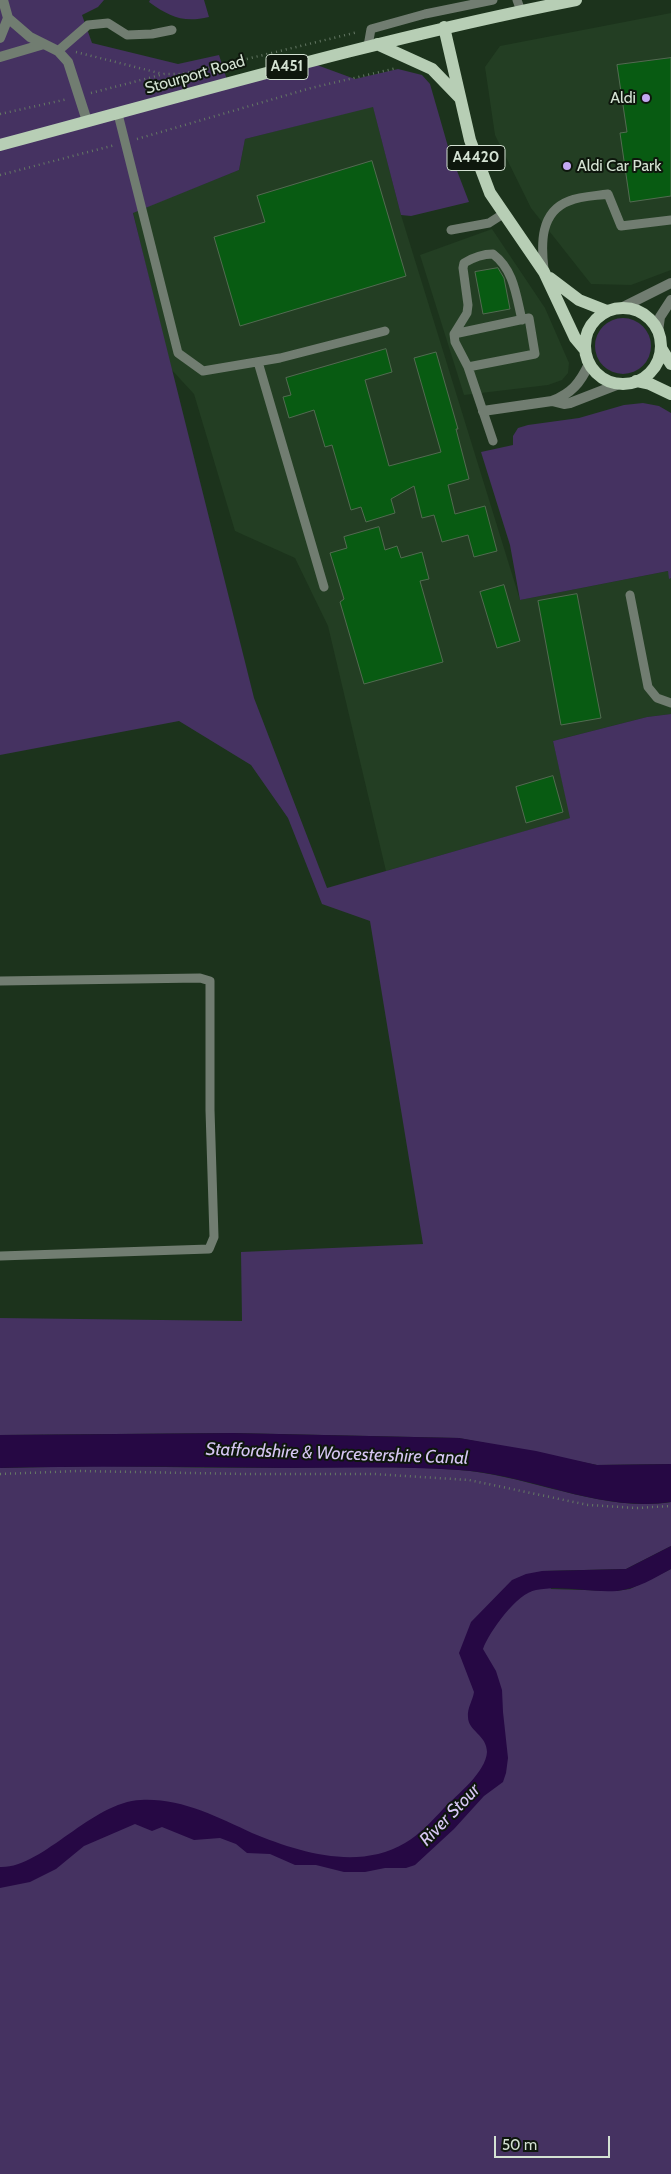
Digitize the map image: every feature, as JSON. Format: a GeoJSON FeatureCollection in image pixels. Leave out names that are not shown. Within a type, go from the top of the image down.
{"type":"FeatureCollection","features":[{"type":"Feature","properties":{"kind":"main road","name":"Stourport Road"},"geometry":{"type":"LineString","coordinates":[[0,145],[306,61],[444,27],[519,5],[576,0]]}},
{"type":"Feature","properties":{"kind":"main road","name":"A4420"},"geometry":{"type":"LineString","coordinates":[[444,27],[477,162],[490,193],[544,272],[575,338],[585,350]]}},
{"type":"Feature","properties":{"kind":"main road"},"geometry":{"type":"LineString","coordinates":[[372,45],[432,70],[461,100]]}},
{"type":"Feature","properties":{"kind":"main road","name":"A4420"},"geometry":{"type":"LineString","coordinates":[[544,272],[579,300],[607,310]]}},
{"type":"Feature","properties":{"kind":"main road"},"geometry":{"type":"LineString","coordinates":[[671,364],[661,348],[658,331],[651,320],[641,312],[623,307],[607,310],[591,324],[586,336],[585,350],[589,364],[602,378],[619,384],[636,382],[650,384],[671,394]]}},
{"type":"Feature","properties":{"kind":"main road"},"geometry":{"type":"LineString","coordinates":[[636,382],[653,369],[661,348]]}},
{"type":"Feature","properties":{"kind":"street"},"geometry":{"type":"LineString","coordinates":[[2,0],[8,18],[30,37],[58,51],[68,62],[87,121]]}},
{"type":"Feature","properties":{"kind":"street"},"geometry":{"type":"LineString","coordinates":[[0,38],[8,18]]}},
{"type":"Feature","properties":{"kind":"street"},"geometry":{"type":"LineString","coordinates":[[0,57],[44,44]]}},
{"type":"Feature","properties":{"kind":"street"},"geometry":{"type":"LineString","coordinates":[[623,307],[671,283]]}},
{"type":"Feature","properties":{"kind":"street"},"geometry":{"type":"LineString","coordinates":[[658,331],[660,318],[671,300]]}},
{"type":"Feature","properties":{"kind":"street"},"geometry":{"type":"LineString","coordinates":[[552,402],[575,388],[581,381],[589,364]]}},
{"type":"Feature","properties":{"kind":"street"},"geometry":{"type":"LineString","coordinates":[[483,412],[552,402],[564,404],[619,384]]}},
{"type":"Feature","properties":{"kind":"lane"},"geometry":{"type":"LineString","coordinates":[[372,45],[371,29],[425,14],[493,0]]}},
{"type":"Feature","properties":{"kind":"lane"},"geometry":{"type":"LineString","coordinates":[[58,51],[88,25],[108,23],[127,35],[152,34],[172,30]]}},
{"type":"Feature","properties":{"kind":"lane"},"geometry":{"type":"LineString","coordinates":[[118,114],[178,353],[203,371],[258,362],[385,331]]}},
{"type":"Feature","properties":{"kind":"lane"},"geometry":{"type":"LineString","coordinates":[[544,272],[541,243],[542,233],[551,215],[568,201],[608,194],[621,226],[671,220]]}},
{"type":"Feature","properties":{"kind":"lane"},"geometry":{"type":"LineString","coordinates":[[452,230],[489,223],[503,214]]}},
{"type":"Feature","properties":{"kind":"lane"},"geometry":{"type":"LineString","coordinates":[[493,441],[468,367],[455,342],[454,334],[467,313],[468,305],[462,268],[464,263],[485,254],[494,254],[500,259],[512,276],[522,320]]}},
{"type":"Feature","properties":{"kind":"lane"},"geometry":{"type":"LineString","coordinates":[[454,334],[528,318],[534,354],[468,367]]}},
{"type":"Feature","properties":{"kind":"lane"},"geometry":{"type":"LineString","coordinates":[[258,362],[324,587]]}},
{"type":"Feature","properties":{"kind":"lane"},"geometry":{"type":"LineString","coordinates":[[630,595],[648,687],[657,698],[671,703]]}},
{"type":"Feature","properties":{"kind":"lane"},"geometry":{"type":"LineString","coordinates":[[0,982],[200,978],[210,981],[210,1110],[214,1237],[209,1249],[0,1256]]}},
{"type":"Feature","properties":{"kind":"path"},"geometry":{"type":"LineString","coordinates":[[58,51],[74,52],[164,74],[181,74],[371,29]]}},
{"type":"Feature","properties":{"kind":"path"},"geometry":{"type":"LineString","coordinates":[[0,175],[125,143],[311,88],[400,67]]}},
{"type":"Feature","properties":{"kind":"path"},"geometry":{"type":"LineString","coordinates":[[0,114],[164,74]]}},
{"type":"Feature","properties":{"kind":"path"},"geometry":{"type":"LineString","coordinates":[[0,1474],[78,1471],[374,1474],[469,1480],[588,1505],[637,1508],[671,1506]]}},
{"type":"Feature","properties":{"kind":"shaded area"},"geometry":{"type":"Polygon","coordinates":[[[0,0],[104,0],[98,7],[82,15],[92,43],[178,64],[219,55],[228,83],[306,61],[355,79],[398,69],[422,75],[430,84],[449,150],[469,202],[411,216],[401,215],[373,107],[245,139],[239,170],[133,213],[254,698],[327,888],[570,818],[553,741],[647,717],[671,714],[671,1464],[597,1465],[459,1438],[233,1433],[0,1435],[0,1318],[242,1321],[241,1252],[423,1244],[370,921],[322,904],[288,818],[251,765],[179,721],[0,755],[0,0]]]}},
{"type":"Feature","properties":{"kind":"shaded area"},"geometry":{"type":"Polygon","coordinates":[[[150,0],[204,0],[209,17],[184,19],[170,15],[149,2],[150,0]]]}},
{"type":"Feature","properties":{"kind":"shaded area"},"geometry":{"type":"Polygon","coordinates":[[[671,13],[671,270],[631,285],[591,284],[531,208],[495,135],[485,67],[500,46],[671,13]]]}},
{"type":"Feature","properties":{"kind":"shaded area"},"geometry":{"type":"Polygon","coordinates":[[[373,106],[401,215],[520,600],[668,571],[671,578],[671,714],[647,717],[553,741],[571,818],[386,871],[328,626],[295,558],[235,531],[194,394],[170,368],[133,212],[239,170],[245,139],[373,106]]]}},
{"type":"Feature","properties":{"kind":"shaded area"},"geometry":{"type":"Polygon","coordinates":[[[492,229],[545,308],[569,363],[568,373],[562,380],[548,385],[464,395],[420,255],[492,229]]]}},
{"type":"Feature","properties":{"kind":"shaded area"},"geometry":{"type":"Polygon","coordinates":[[[617,318],[629,318],[639,322],[647,330],[651,346],[647,362],[639,370],[629,374],[617,374],[607,370],[599,362],[595,352],[595,340],[599,330],[607,322],[617,318]]]}},
{"type":"Feature","properties":{"kind":"shaded area"},"geometry":{"type":"Polygon","coordinates":[[[643,403],[659,406],[671,413],[671,578],[669,579],[668,571],[520,600],[510,545],[481,452],[513,445],[513,436],[518,428],[579,418],[624,405],[643,403]]]}},
{"type":"Feature","properties":{"kind":"shaded area"},"geometry":{"type":"Polygon","coordinates":[[[103,1466],[395,1467],[459,1470],[485,1473],[592,1498],[645,1504],[671,1502],[671,1546],[626,1569],[542,1571],[551,1589],[616,1591],[630,1589],[671,1569],[671,2174],[0,2174],[0,1468],[103,1466]]]}},
{"type":"Feature","properties":{"kind":"water","name":"Staffordshire & Worcestershire Canal"},"geometry":{"type":"Polygon","coordinates":[[[233,1433],[459,1438],[536,1451],[597,1465],[671,1464],[671,1502],[644,1504],[591,1498],[512,1478],[459,1470],[393,1468],[0,1468],[0,1435],[233,1433]]]}},
{"type":"Feature","properties":{"kind":"water","name":"River Stour"},"geometry":{"type":"Polygon","coordinates":[[[671,1546],[671,1569],[638,1586],[617,1591],[556,1588],[536,1590],[521,1598],[505,1614],[491,1633],[483,1649],[496,1671],[502,1690],[508,1758],[503,1782],[484,1796],[454,1829],[415,1865],[406,1868],[344,1872],[316,1865],[295,1865],[270,1854],[247,1853],[236,1844],[220,1838],[194,1840],[162,1827],[152,1831],[135,1824],[84,1846],[56,1869],[30,1882],[0,1888],[0,1867],[16,1865],[33,1858],[104,1812],[122,1804],[141,1800],[156,1800],[184,1805],[289,1847],[328,1856],[368,1856],[387,1851],[405,1843],[425,1827],[463,1790],[482,1767],[485,1760],[487,1752],[484,1741],[469,1722],[468,1710],[474,1692],[459,1653],[471,1622],[512,1580],[526,1574],[542,1571],[626,1569],[671,1546]]]}},
{"type":"Feature","properties":{"kind":"building","name":"Aldi"},"geometry":{"type":"Polygon","coordinates":[[[671,58],[671,196],[630,202],[620,133],[627,132],[617,65],[671,58]]]}},
{"type":"Feature","properties":{"kind":"building"},"geometry":{"type":"Polygon","coordinates":[[[372,161],[406,276],[240,326],[214,237],[265,222],[257,196],[372,161]]]}},
{"type":"Feature","properties":{"kind":"building"},"geometry":{"type":"Polygon","coordinates":[[[498,268],[504,278],[510,309],[483,314],[475,272],[498,268]]]}},
{"type":"Feature","properties":{"kind":"building"},"geometry":{"type":"Polygon","coordinates":[[[386,349],[392,372],[365,380],[389,466],[441,452],[414,358],[436,352],[458,429],[456,429],[469,479],[448,485],[455,514],[485,506],[497,551],[474,557],[468,535],[442,542],[434,515],[422,518],[414,486],[391,499],[395,513],[366,522],[361,507],[351,510],[332,445],[325,447],[314,410],[289,418],[283,397],[291,395],[286,378],[386,349]]]}},
{"type":"Feature","properties":{"kind":"building"},"geometry":{"type":"Polygon","coordinates":[[[379,527],[385,550],[397,546],[401,558],[422,552],[429,579],[420,581],[443,662],[364,684],[340,602],[344,599],[330,553],[347,548],[344,537],[379,527]]]}},
{"type":"Feature","properties":{"kind":"building"},"geometry":{"type":"Polygon","coordinates":[[[504,585],[520,641],[497,648],[480,592],[504,585]]]}},
{"type":"Feature","properties":{"kind":"building"},"geometry":{"type":"Polygon","coordinates":[[[577,594],[601,718],[561,725],[538,601],[577,594]]]}},
{"type":"Feature","properties":{"kind":"building"},"geometry":{"type":"Polygon","coordinates":[[[553,776],[563,812],[526,823],[516,787],[553,776]]]}},
{"type":"Feature","properties":{"kind":"place","name":"Aldi"},"geometry":{"type":"Point","coordinates":[646,98]}},
{"type":"Feature","properties":{"kind":"place","name":"Aldi Car Park"},"geometry":{"type":"Point","coordinates":[567,166]}}]}
